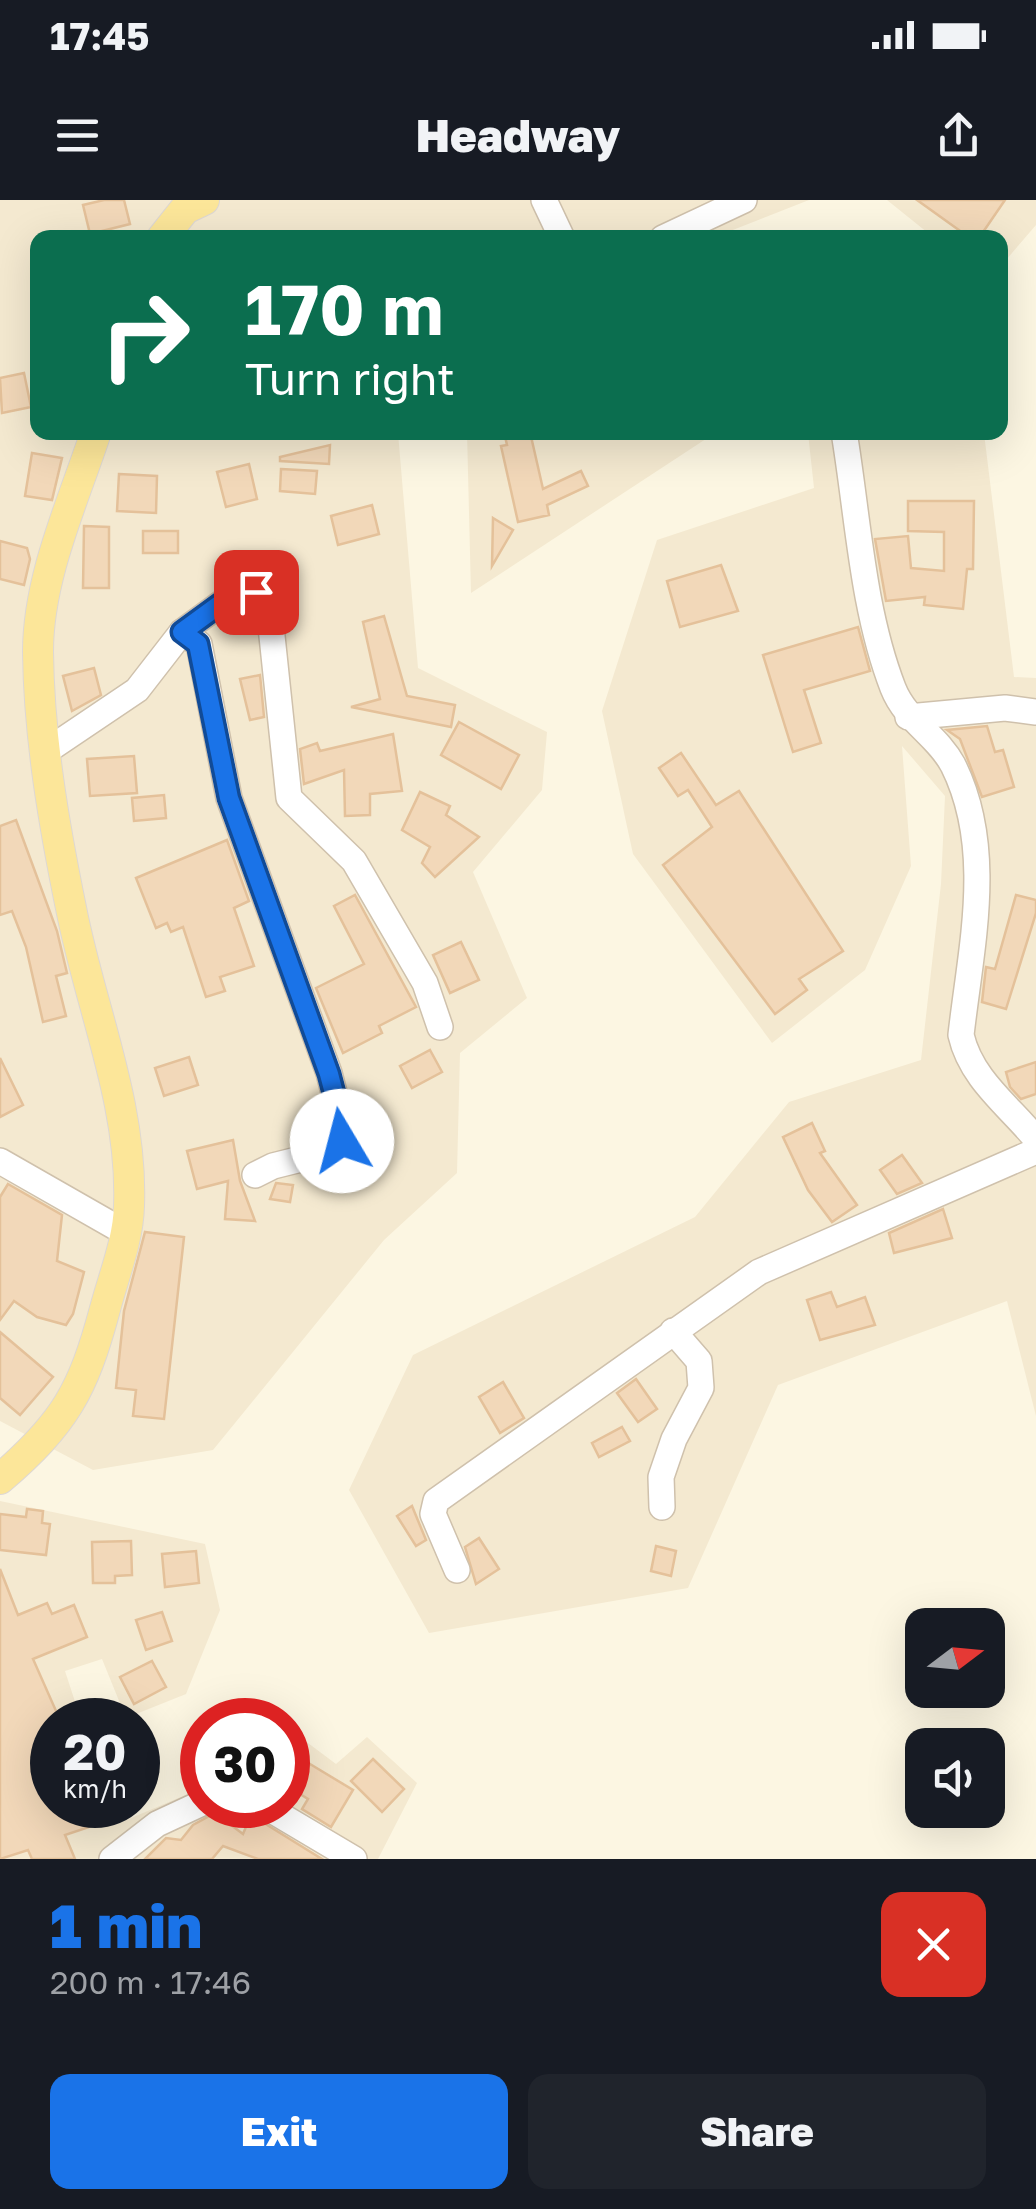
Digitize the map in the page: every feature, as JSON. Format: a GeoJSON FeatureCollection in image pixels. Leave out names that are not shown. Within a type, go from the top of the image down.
{"type":"FeatureCollection","features":[{"type":"Feature","properties":{"kind":"main road"},"geometry":{"type":"LineString","coordinates":[[168,230],[185,209],[204,200]]}},
{"type":"Feature","properties":{"kind":"main road"},"geometry":{"type":"LineString","coordinates":[[0,1479],[69,1409],[92,1359],[126,1233],[128,1162],[118,1096],[71,910],[45,752],[38,649],[49,575],[93,440]]}},
{"type":"Feature","properties":{"kind":"street"},"geometry":{"type":"LineString","coordinates":[[544,200],[558,230]]}},
{"type":"Feature","properties":{"kind":"street"},"geometry":{"type":"LineString","coordinates":[[680,230],[744,200]]}},
{"type":"Feature","properties":{"kind":"street"},"geometry":{"type":"LineString","coordinates":[[845,440],[877,633],[893,688],[908,717],[946,752],[965,790],[976,833],[977,886],[961,1036],[971,1066],[1027,1114],[1036,1139]]}},
{"type":"Feature","properties":{"kind":"street"},"geometry":{"type":"LineString","coordinates":[[45,752],[137,690],[182,632],[223,602],[256,592],[268,598],[289,798],[354,861],[425,983],[440,1027]]}},
{"type":"Feature","properties":{"kind":"street"},"geometry":{"type":"LineString","coordinates":[[182,632],[198,644],[229,798],[329,1074],[342,1124],[342,1141],[333,1151],[273,1166],[255,1175]]}},
{"type":"Feature","properties":{"kind":"street"},"geometry":{"type":"LineString","coordinates":[[908,717],[1006,708],[1036,712]]}},
{"type":"Feature","properties":{"kind":"street"},"geometry":{"type":"LineString","coordinates":[[457,1570],[433,1514],[436,1501],[759,1272],[1036,1151]]}},
{"type":"Feature","properties":{"kind":"street"},"geometry":{"type":"LineString","coordinates":[[0,1162],[126,1233]]}},
{"type":"Feature","properties":{"kind":"street"},"geometry":{"type":"LineString","coordinates":[[662,1507],[661,1477],[674,1438],[701,1388],[698,1362],[673,1331]]}},
{"type":"Feature","properties":{"kind":"street"},"geometry":{"type":"LineString","coordinates":[[112,1859],[157,1824],[180,1813]]}},
{"type":"Feature","properties":{"kind":"street"},"geometry":{"type":"LineString","coordinates":[[302,1828],[354,1859]]}},
{"type":"Feature","properties":{"kind":"shaded area"},"geometry":{"type":"Polygon","coordinates":[[[0,200],[809,200],[733,230],[30,230],[30,440],[399,440],[418,668],[547,732],[542,790],[473,872],[527,998],[460,1053],[457,1173],[384,1240],[213,1450],[93,1470],[0,1421],[0,200]]]}},
{"type":"Feature","properties":{"kind":"shaded area"},"geometry":{"type":"Polygon","coordinates":[[[887,200],[1036,200],[1036,225],[1008,258],[1008,230],[924,230],[887,200]]]}},
{"type":"Feature","properties":{"kind":"shaded area"},"geometry":{"type":"Polygon","coordinates":[[[467,440],[704,440],[471,593],[467,440]]]}},
{"type":"Feature","properties":{"kind":"shaded area"},"geometry":{"type":"Polygon","coordinates":[[[809,440],[985,440],[1014,677],[1036,678],[1036,1416],[1007,1301],[778,1385],[688,1588],[429,1633],[349,1490],[413,1355],[695,1217],[789,1102],[921,1060],[941,884],[945,796],[902,746],[911,866],[865,970],[772,1043],[633,854],[602,711],[657,540],[814,488],[809,440]]]}},
{"type":"Feature","properties":{"kind":"shaded area"},"geometry":{"type":"Polygon","coordinates":[[[0,1501],[205,1544],[220,1610],[186,1694],[160,1704],[160,1698],[118,1698],[102,1659],[65,1671],[74,1698],[30,1698],[30,1828],[160,1828],[160,1806],[180,1797],[180,1828],[310,1828],[310,1744],[336,1764],[367,1737],[417,1783],[378,1859],[0,1859],[0,1501]]]}},
{"type":"Feature","properties":{"kind":"building"},"geometry":{"type":"Polygon","coordinates":[[[124,200],[130,224],[89,230],[83,205],[124,200]]]}},
{"type":"Feature","properties":{"kind":"building"},"geometry":{"type":"Polygon","coordinates":[[[917,200],[1005,200],[984,230],[959,230],[917,200]]]}},
{"type":"Feature","properties":{"kind":"building"},"geometry":{"type":"Polygon","coordinates":[[[24,373],[30,407],[2,413],[0,378],[24,373]]]}},
{"type":"Feature","properties":{"kind":"building"},"geometry":{"type":"Polygon","coordinates":[[[506,440],[532,440],[543,489],[581,471],[588,486],[547,505],[549,515],[518,522],[501,446],[507,445],[506,440]]]}},
{"type":"Feature","properties":{"kind":"building"},"geometry":{"type":"Polygon","coordinates":[[[330,445],[329,464],[280,461],[280,457],[330,445]]]}},
{"type":"Feature","properties":{"kind":"building"},"geometry":{"type":"Polygon","coordinates":[[[32,453],[62,458],[52,500],[25,496],[32,453]]]}},
{"type":"Feature","properties":{"kind":"building"},"geometry":{"type":"Polygon","coordinates":[[[249,464],[257,499],[226,507],[217,472],[249,464]]]}},
{"type":"Feature","properties":{"kind":"building"},"geometry":{"type":"Polygon","coordinates":[[[281,469],[317,471],[315,494],[280,491],[281,469]]]}},
{"type":"Feature","properties":{"kind":"building"},"geometry":{"type":"Polygon","coordinates":[[[119,474],[157,476],[156,513],[117,511],[119,474]]]}},
{"type":"Feature","properties":{"kind":"building"},"geometry":{"type":"Polygon","coordinates":[[[908,501],[974,501],[973,569],[967,569],[963,609],[924,605],[925,597],[886,601],[875,539],[908,536],[911,568],[944,571],[944,532],[908,531],[908,501]]]}},
{"type":"Feature","properties":{"kind":"building"},"geometry":{"type":"Polygon","coordinates":[[[372,505],[379,534],[338,545],[331,516],[372,505]]]}},
{"type":"Feature","properties":{"kind":"building"},"geometry":{"type":"Polygon","coordinates":[[[493,518],[513,530],[492,566],[493,518]]]}},
{"type":"Feature","properties":{"kind":"building"},"geometry":{"type":"Polygon","coordinates":[[[84,526],[109,527],[109,588],[83,588],[84,526]]]}},
{"type":"Feature","properties":{"kind":"building"},"geometry":{"type":"Polygon","coordinates":[[[143,531],[178,531],[178,553],[143,553],[143,531]]]}},
{"type":"Feature","properties":{"kind":"building"},"geometry":{"type":"Polygon","coordinates":[[[0,541],[27,548],[30,559],[24,585],[0,579],[0,541]]]}},
{"type":"Feature","properties":{"kind":"building"},"geometry":{"type":"Polygon","coordinates":[[[721,565],[738,611],[680,627],[667,581],[721,565]]]}},
{"type":"Feature","properties":{"kind":"building"},"geometry":{"type":"Polygon","coordinates":[[[384,616],[407,696],[455,705],[451,727],[351,707],[380,699],[363,622],[384,616]]]}},
{"type":"Feature","properties":{"kind":"building"},"geometry":{"type":"Polygon","coordinates":[[[858,627],[870,671],[804,690],[821,743],[793,752],[763,655],[858,627]]]}},
{"type":"Feature","properties":{"kind":"building"},"geometry":{"type":"Polygon","coordinates":[[[94,668],[101,695],[72,711],[63,676],[94,668]]]}},
{"type":"Feature","properties":{"kind":"building"},"geometry":{"type":"Polygon","coordinates":[[[260,675],[264,717],[250,720],[240,679],[260,675]]]}},
{"type":"Feature","properties":{"kind":"building"},"geometry":{"type":"Polygon","coordinates":[[[459,722],[519,755],[501,789],[441,755],[459,722]]]}},
{"type":"Feature","properties":{"kind":"building"},"geometry":{"type":"Polygon","coordinates":[[[987,726],[995,752],[1003,750],[1014,787],[982,797],[960,739],[947,730],[987,726]]]}},
{"type":"Feature","properties":{"kind":"building"},"geometry":{"type":"Polygon","coordinates":[[[393,734],[402,791],[370,794],[370,815],[345,816],[344,770],[304,784],[300,749],[317,743],[320,751],[393,734]]]}},
{"type":"Feature","properties":{"kind":"building"},"geometry":{"type":"Polygon","coordinates":[[[681,753],[716,805],[739,791],[843,951],[799,979],[807,990],[775,1014],[663,865],[712,827],[688,790],[678,796],[659,768],[681,753]]]}},
{"type":"Feature","properties":{"kind":"building"},"geometry":{"type":"Polygon","coordinates":[[[134,756],[137,793],[90,796],[87,759],[134,756]]]}},
{"type":"Feature","properties":{"kind":"building"},"geometry":{"type":"Polygon","coordinates":[[[420,792],[450,806],[446,815],[479,837],[435,877],[422,863],[430,847],[402,830],[420,792]]]}},
{"type":"Feature","properties":{"kind":"building"},"geometry":{"type":"Polygon","coordinates":[[[164,795],[166,818],[134,821],[132,798],[164,795]]]}},
{"type":"Feature","properties":{"kind":"building"},"geometry":{"type":"Polygon","coordinates":[[[16,820],[57,931],[67,973],[56,976],[66,1016],[43,1022],[26,947],[12,911],[0,915],[0,826],[16,820]]]}},
{"type":"Feature","properties":{"kind":"building"},"geometry":{"type":"Polygon","coordinates":[[[227,840],[249,901],[234,908],[254,966],[220,977],[225,991],[206,997],[183,927],[171,932],[167,923],[156,928],[136,878],[227,840]]]}},
{"type":"Feature","properties":{"kind":"building"},"geometry":{"type":"Polygon","coordinates":[[[355,895],[416,1007],[379,1026],[382,1033],[343,1053],[316,988],[364,964],[334,906],[355,895]]]}},
{"type":"Feature","properties":{"kind":"building"},"geometry":{"type":"Polygon","coordinates":[[[1016,895],[1036,900],[1036,913],[1006,1009],[982,1002],[986,967],[995,969],[1016,895]]]}},
{"type":"Feature","properties":{"kind":"building"},"geometry":{"type":"Polygon","coordinates":[[[461,942],[479,980],[450,993],[433,955],[461,942]]]}},
{"type":"Feature","properties":{"kind":"building"},"geometry":{"type":"Polygon","coordinates":[[[430,1050],[442,1072],[412,1088],[400,1066],[430,1050]]]}},
{"type":"Feature","properties":{"kind":"building"},"geometry":{"type":"Polygon","coordinates":[[[189,1057],[198,1085],[164,1096],[155,1068],[189,1057]]]}},
{"type":"Feature","properties":{"kind":"building"},"geometry":{"type":"Polygon","coordinates":[[[0,1058],[23,1105],[0,1117],[0,1058]]]}},
{"type":"Feature","properties":{"kind":"building"},"geometry":{"type":"Polygon","coordinates":[[[1036,1062],[1036,1094],[1021,1099],[1010,1087],[1006,1072],[1036,1062]]]}},
{"type":"Feature","properties":{"kind":"building"},"geometry":{"type":"Polygon","coordinates":[[[812,1123],[825,1151],[820,1153],[857,1205],[832,1222],[808,1190],[783,1137],[812,1123]]]}},
{"type":"Feature","properties":{"kind":"building"},"geometry":{"type":"Polygon","coordinates":[[[233,1140],[240,1181],[255,1221],[225,1219],[228,1181],[197,1189],[187,1151],[233,1140]]]}},
{"type":"Feature","properties":{"kind":"building"},"geometry":{"type":"Polygon","coordinates":[[[902,1155],[922,1183],[897,1194],[880,1170],[902,1155]]]}},
{"type":"Feature","properties":{"kind":"building"},"geometry":{"type":"Polygon","coordinates":[[[276,1183],[293,1185],[290,1202],[270,1199],[276,1183]]]}},
{"type":"Feature","properties":{"kind":"building"},"geometry":{"type":"Polygon","coordinates":[[[8,1184],[62,1215],[57,1261],[84,1272],[73,1314],[66,1325],[37,1317],[14,1301],[0,1320],[0,1197],[8,1184]]]}},
{"type":"Feature","properties":{"kind":"building"},"geometry":{"type":"Polygon","coordinates":[[[943,1209],[952,1238],[894,1253],[889,1233],[943,1209]]]}},
{"type":"Feature","properties":{"kind":"building"},"geometry":{"type":"Polygon","coordinates":[[[145,1232],[184,1237],[164,1419],[133,1416],[136,1390],[116,1388],[124,1311],[145,1232]]]}},
{"type":"Feature","properties":{"kind":"building"},"geometry":{"type":"Polygon","coordinates":[[[831,1292],[837,1307],[865,1297],[875,1325],[820,1340],[807,1300],[831,1292]]]}},
{"type":"Feature","properties":{"kind":"building"},"geometry":{"type":"Polygon","coordinates":[[[0,1332],[53,1377],[20,1415],[0,1398],[0,1332]]]}},
{"type":"Feature","properties":{"kind":"building"},"geometry":{"type":"Polygon","coordinates":[[[636,1379],[657,1409],[638,1422],[617,1393],[636,1379]]]}},
{"type":"Feature","properties":{"kind":"building"},"geometry":{"type":"Polygon","coordinates":[[[503,1382],[524,1418],[500,1433],[479,1397],[503,1382]]]}},
{"type":"Feature","properties":{"kind":"building"},"geometry":{"type":"Polygon","coordinates":[[[622,1427],[630,1441],[599,1457],[592,1443],[622,1427]]]}},
{"type":"Feature","properties":{"kind":"building"},"geometry":{"type":"Polygon","coordinates":[[[412,1506],[426,1540],[416,1546],[397,1516],[412,1506]]]}},
{"type":"Feature","properties":{"kind":"building"},"geometry":{"type":"Polygon","coordinates":[[[27,1509],[43,1511],[42,1523],[50,1524],[46,1555],[0,1550],[0,1514],[26,1517],[27,1509]]]}},
{"type":"Feature","properties":{"kind":"building"},"geometry":{"type":"Polygon","coordinates":[[[479,1538],[499,1569],[476,1584],[465,1547],[479,1538]]]}},
{"type":"Feature","properties":{"kind":"building"},"geometry":{"type":"Polygon","coordinates":[[[131,1541],[132,1575],[115,1576],[115,1583],[93,1583],[92,1542],[131,1541]]]}},
{"type":"Feature","properties":{"kind":"building"},"geometry":{"type":"Polygon","coordinates":[[[656,1546],[676,1551],[671,1576],[651,1571],[656,1546]]]}},
{"type":"Feature","properties":{"kind":"building"},"geometry":{"type":"Polygon","coordinates":[[[196,1551],[199,1583],[165,1587],[162,1554],[196,1551]]]}},
{"type":"Feature","properties":{"kind":"building"},"geometry":{"type":"Polygon","coordinates":[[[0,1569],[18,1615],[47,1603],[52,1614],[74,1605],[87,1637],[33,1659],[50,1698],[30,1698],[30,1828],[86,1828],[65,1835],[75,1859],[32,1859],[28,1850],[0,1859],[0,1569]]]}},
{"type":"Feature","properties":{"kind":"building"},"geometry":{"type":"Polygon","coordinates":[[[162,1612],[172,1641],[146,1650],[136,1620],[162,1612]]]}},
{"type":"Feature","properties":{"kind":"building"},"geometry":{"type":"Polygon","coordinates":[[[152,1661],[166,1687],[145,1698],[131,1698],[120,1677],[152,1661]]]}},
{"type":"Feature","properties":{"kind":"building"},"geometry":{"type":"Polygon","coordinates":[[[373,1759],[404,1789],[382,1812],[351,1781],[373,1759]]]}},
{"type":"Feature","properties":{"kind":"building"},"geometry":{"type":"Polygon","coordinates":[[[310,1764],[353,1790],[331,1827],[310,1814],[310,1764]]]}},
{"type":"Feature","properties":{"kind":"building"},"geometry":{"type":"Polygon","coordinates":[[[191,1828],[235,1828],[243,1834],[246,1828],[272,1828],[322,1859],[258,1859],[223,1846],[212,1859],[145,1859],[166,1838],[181,1840],[191,1828]]]}},
{"type":"Feature","properties":{"kind":"route"},"geometry":{"type":"LineString","coordinates":[[256,592],[223,602],[182,632],[198,644],[229,798],[329,1074],[339,1108],[342,1141]]}}]}
